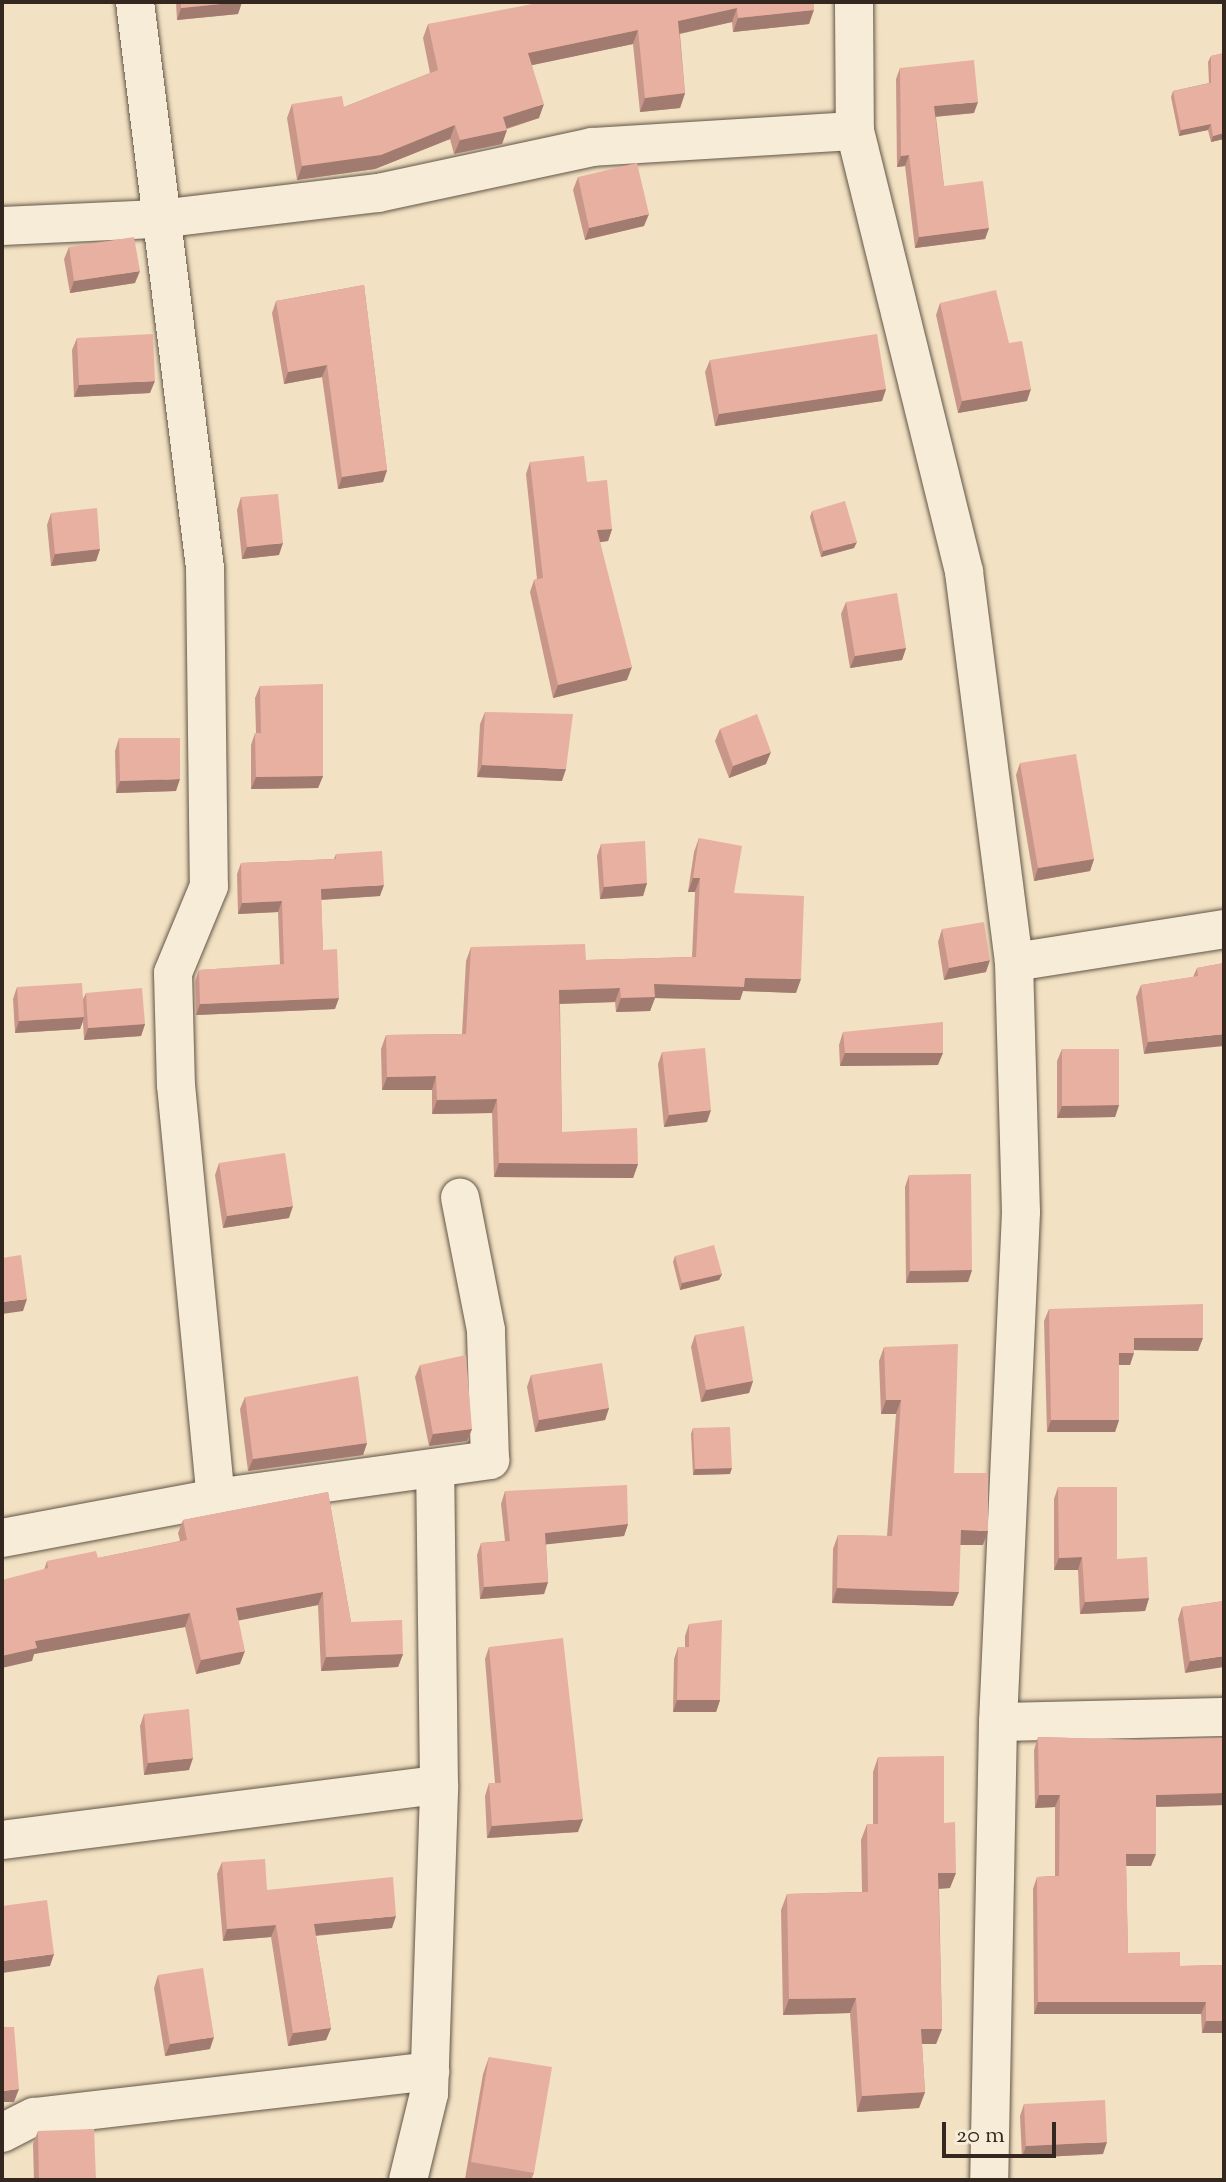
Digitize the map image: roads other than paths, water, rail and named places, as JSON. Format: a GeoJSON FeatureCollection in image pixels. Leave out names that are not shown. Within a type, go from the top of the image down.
{"type":"FeatureCollection","features":[{"type":"Feature","properties":{"kind":"street"},"geometry":{"type":"LineString","coordinates":[[135,2],[159,219],[205,568],[209,886],[173,973],[176,1085],[216,1498]]}},
{"type":"Feature","properties":{"kind":"street"},"geometry":{"type":"LineString","coordinates":[[854,2],[855,131],[964,572],[1014,962],[1021,1212],[998,1722],[989,2180]]}},
{"type":"Feature","properties":{"kind":"street"},"geometry":{"type":"LineString","coordinates":[[2,226],[159,219],[378,193],[592,147],[855,131]]}},
{"type":"Feature","properties":{"kind":"street"},"geometry":{"type":"LineString","coordinates":[[1014,962],[1224,929]]}},
{"type":"Feature","properties":{"kind":"street"},"geometry":{"type":"LineString","coordinates":[[2,1538],[216,1498],[490,1460],[486,1330],[460,1198]]}},
{"type":"Feature","properties":{"kind":"street"},"geometry":{"type":"LineString","coordinates":[[408,2180],[430,2071],[439,1785],[435,1468]]}},
{"type":"Feature","properties":{"kind":"street"},"geometry":{"type":"LineString","coordinates":[[998,1722],[1224,1717]]}},
{"type":"Feature","properties":{"kind":"street"},"geometry":{"type":"LineString","coordinates":[[2,1840],[439,1785]]}},
{"type":"Feature","properties":{"kind":"street"},"geometry":{"type":"LineString","coordinates":[[2,2133],[34,2117],[430,2071]]}}]}
